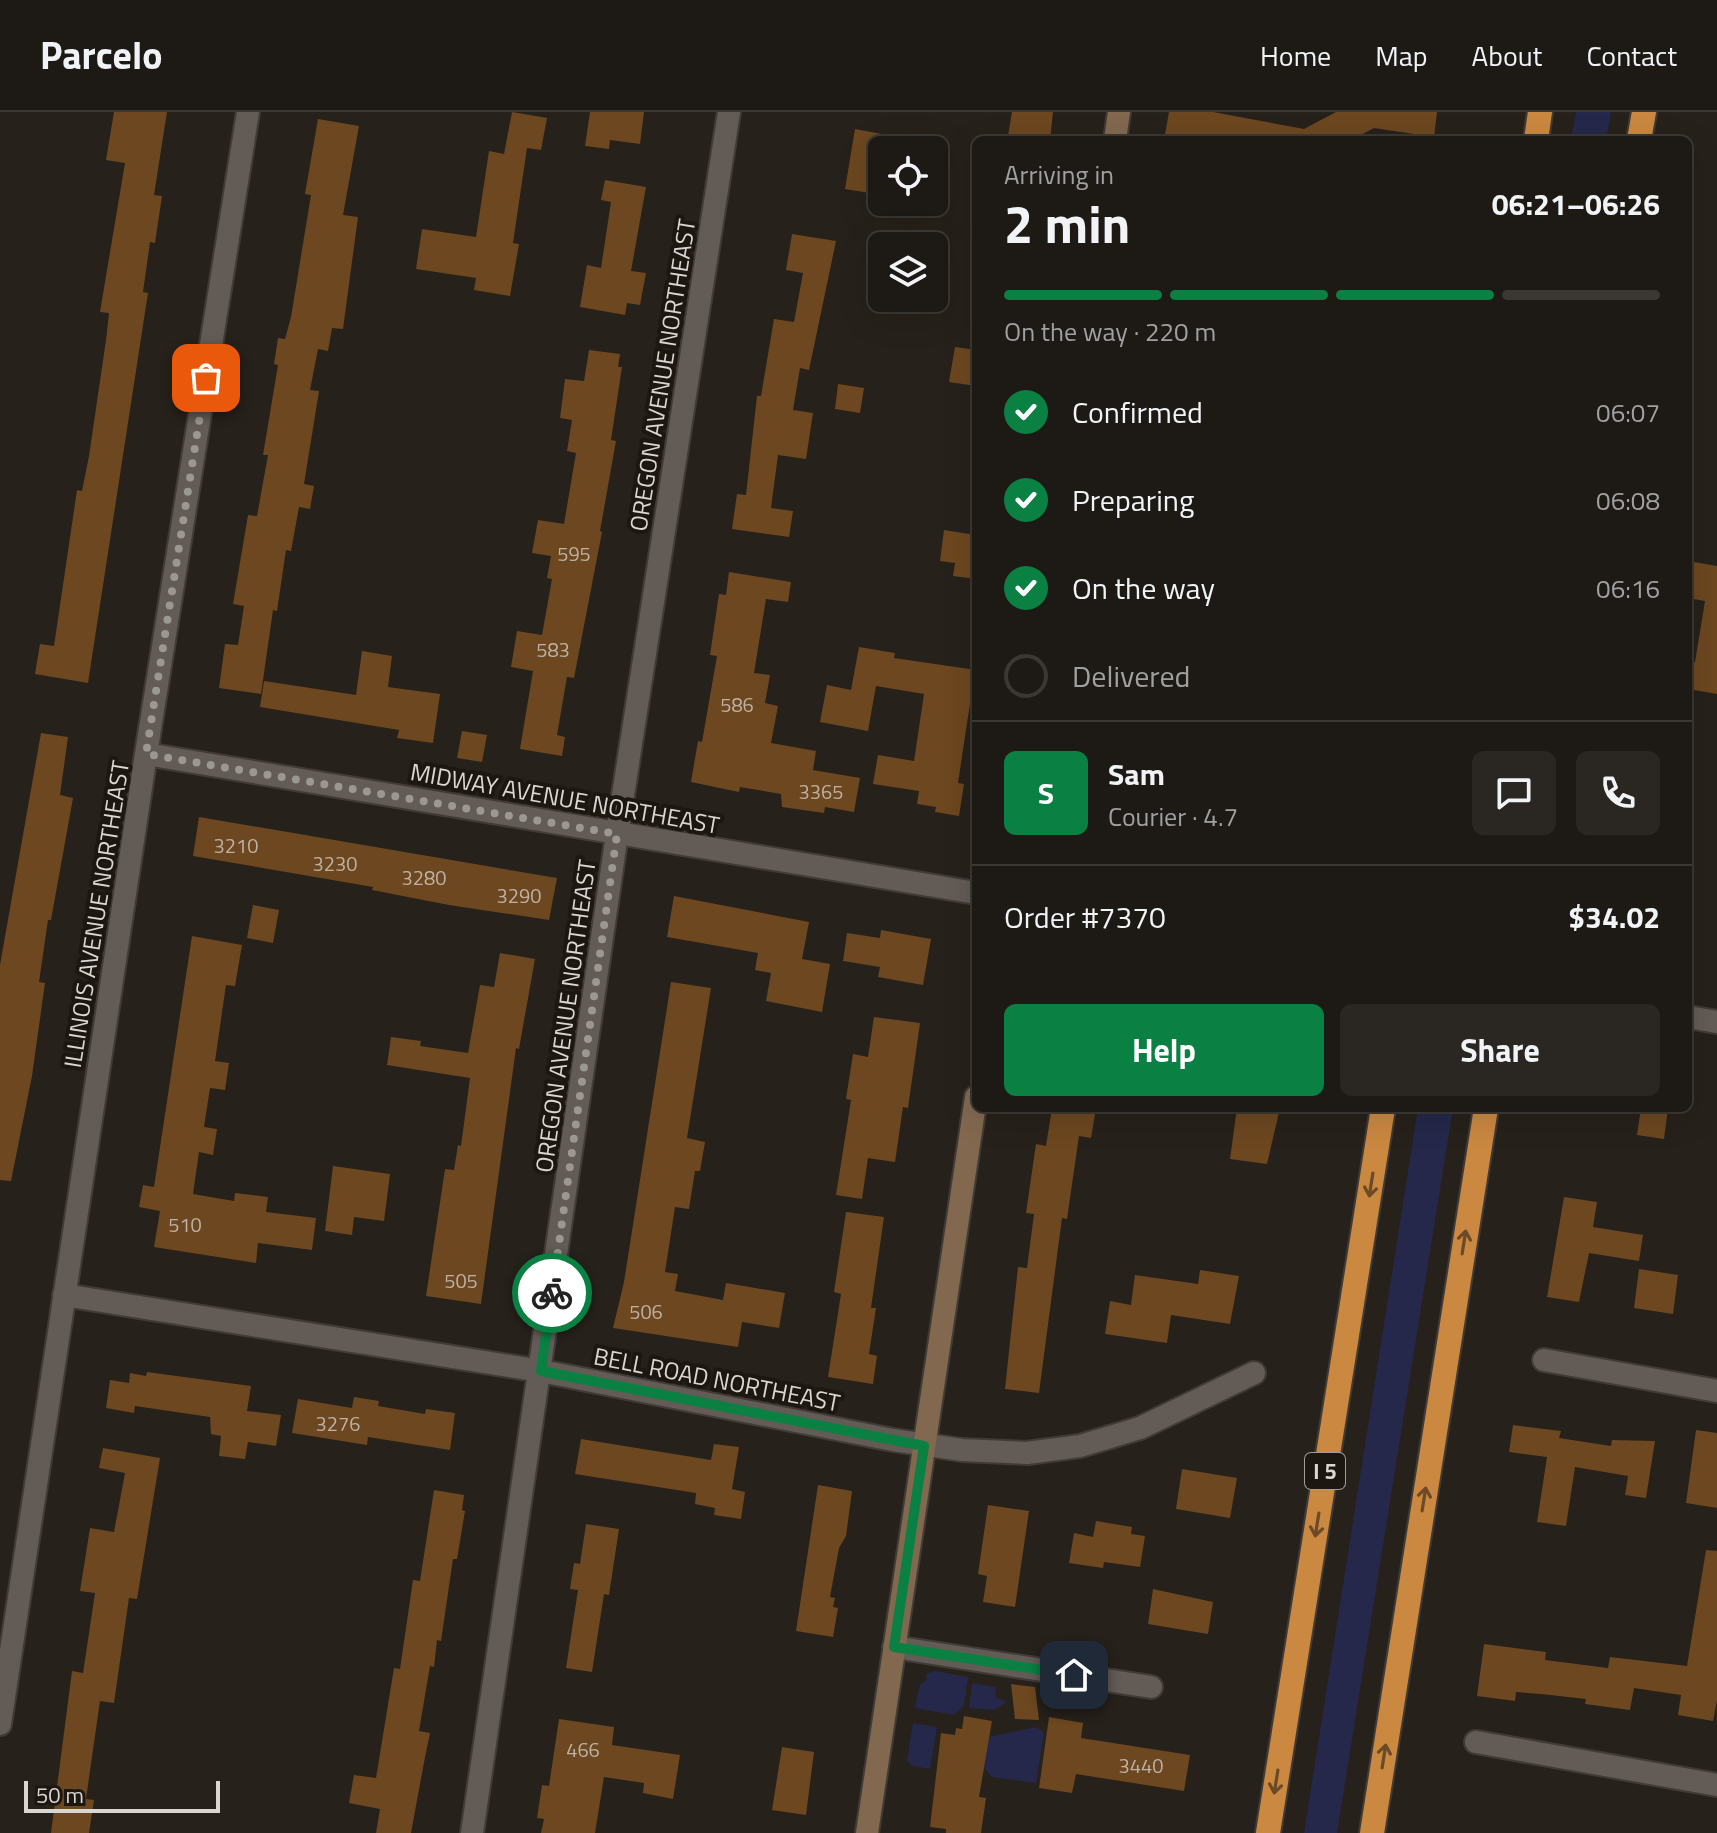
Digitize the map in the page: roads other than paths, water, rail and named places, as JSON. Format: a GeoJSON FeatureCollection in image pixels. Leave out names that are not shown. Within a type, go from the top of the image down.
{"type":"FeatureCollection","features":[{"type":"Feature","properties":{"kind":"highway"},"geometry":{"type":"LineString","coordinates":[[1537,136],[1540,112]]}},
{"type":"Feature","properties":{"kind":"highway"},"geometry":{"type":"LineString","coordinates":[[1640,136],[1644,112]]}},
{"type":"Feature","properties":{"kind":"highway","name":"I 5"},"geometry":{"type":"LineString","coordinates":[[1268,1833],[1382,1112]]}},
{"type":"Feature","properties":{"kind":"highway"},"geometry":{"type":"LineString","coordinates":[[1372,1833],[1485,1112]]}},
{"type":"Feature","properties":{"kind":"main road"},"geometry":{"type":"LineString","coordinates":[[1116,136],[1119,112]]}},
{"type":"Feature","properties":{"kind":"main road"},"geometry":{"type":"LineString","coordinates":[[867,1833],[974,1112]]}},
{"type":"Feature","properties":{"kind":"street","name":"ILLINOIS AVENUE NORTHEAST"},"geometry":{"type":"LineString","coordinates":[[0,1724],[146,754],[248,112]]}},
{"type":"Feature","properties":{"kind":"street","name":"OREGON AVENUE NORTHEAST"},"geometry":{"type":"LineString","coordinates":[[472,1833],[617,834],[729,112]]}},
{"type":"Feature","properties":{"kind":"street","name":"MIDWAY AVENUE NORTHEAST"},"geometry":{"type":"LineString","coordinates":[[146,754],[972,892]]}},
{"type":"Feature","properties":{"kind":"street"},"geometry":{"type":"LineString","coordinates":[[1692,1018],[1717,1022]]}},
{"type":"Feature","properties":{"kind":"street","name":"BELL ROAD NORTHEAST"},"geometry":{"type":"LineString","coordinates":[[64,1295],[541,1371],[924,1446],[1027,1453],[1080,1446],[1140,1428],[1254,1373]]}},
{"type":"Feature","properties":{"kind":"street"},"geometry":{"type":"LineString","coordinates":[[1544,1360],[1717,1391]]}},
{"type":"Feature","properties":{"kind":"street"},"geometry":{"type":"LineString","coordinates":[[894,1647],[1151,1687]]}},
{"type":"Feature","properties":{"kind":"street"},"geometry":{"type":"LineString","coordinates":[[1476,1742],[1717,1785]]}}]}
